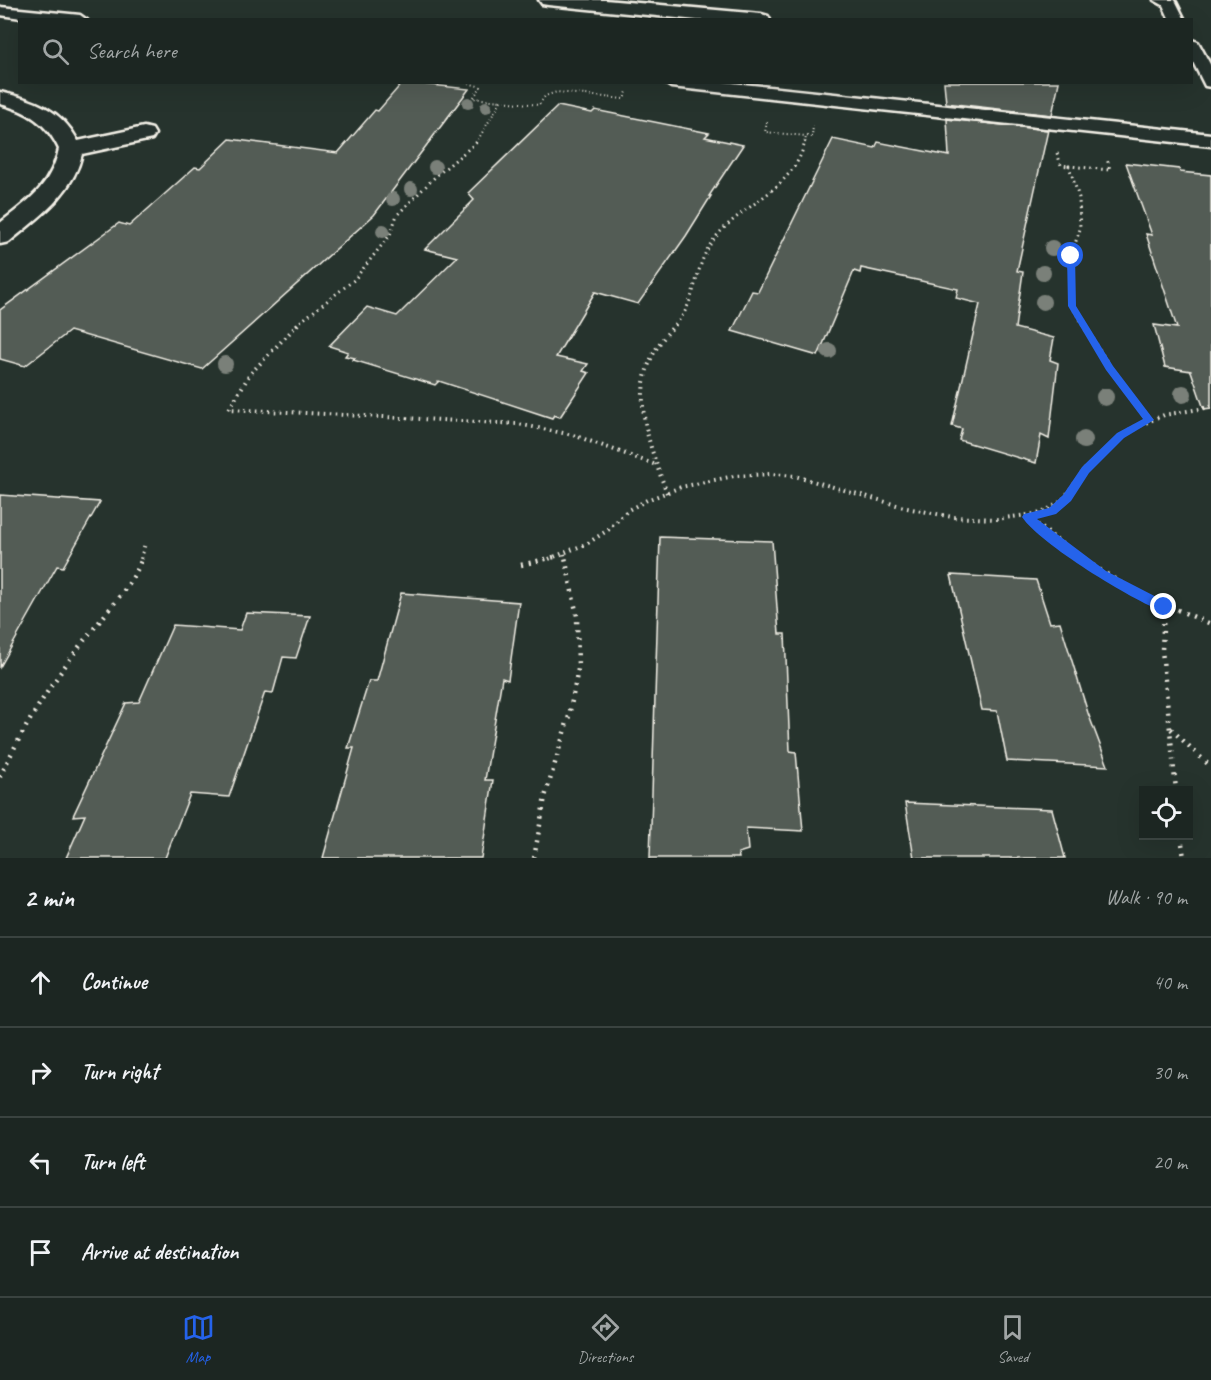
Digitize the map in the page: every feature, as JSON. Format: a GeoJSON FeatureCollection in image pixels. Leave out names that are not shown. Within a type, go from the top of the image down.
{"type":"FeatureCollection","features":[{"type":"Feature","properties":{"kind":"street"},"geometry":{"type":"LineString","coordinates":[[548,0],[740,18]]}},
{"type":"Feature","properties":{"kind":"street"},"geometry":{"type":"LineString","coordinates":[[0,98],[30,105],[41,111],[56,122],[71,148],[69,164],[61,181],[52,192],[0,236]]}},
{"type":"Feature","properties":{"kind":"street"},"geometry":{"type":"LineString","coordinates":[[71,148],[144,134]]}},
{"type":"Feature","properties":{"kind":"lane"},"geometry":{"type":"LineString","coordinates":[[1161,0],[1169,2],[1177,18]]}},
{"type":"Feature","properties":{"kind":"lane"},"geometry":{"type":"LineString","coordinates":[[0,11],[62,18]]}},
{"type":"Feature","properties":{"kind":"lane"},"geometry":{"type":"LineString","coordinates":[[1193,49],[1211,82]]}},
{"type":"Feature","properties":{"kind":"lane"},"geometry":{"type":"LineString","coordinates":[[689,84],[1211,140]]}},
{"type":"Feature","properties":{"kind":"path"},"geometry":{"type":"LineString","coordinates":[[475,84],[481,87],[473,98],[539,105],[545,96],[557,93],[624,99],[627,92]]}},
{"type":"Feature","properties":{"kind":"path"},"geometry":{"type":"LineString","coordinates":[[501,101],[482,136],[473,147],[436,176],[406,206],[398,215],[390,235],[354,280],[295,326],[266,356],[250,374],[229,409],[518,424],[573,435],[656,465]]}},
{"type":"Feature","properties":{"kind":"path"},"geometry":{"type":"LineString","coordinates":[[667,493],[649,441],[643,396],[646,367],[660,340],[687,311],[694,292],[702,255],[716,237],[779,184],[800,160],[805,149],[806,136],[812,137],[813,125],[816,122]]}},
{"type":"Feature","properties":{"kind":"path"},"geometry":{"type":"LineString","coordinates":[[1108,154],[1110,170],[1069,166],[1078,198],[1080,229],[1071,256],[1070,296],[1072,306],[1091,339],[1149,420]]}},
{"type":"Feature","properties":{"kind":"path"},"geometry":{"type":"LineString","coordinates":[[521,565],[544,561],[593,541],[609,530],[628,509],[703,480],[772,474],[827,484],[926,514],[980,520],[1028,517],[1052,511],[1067,498],[1085,470],[1121,436],[1149,420],[1177,411],[1211,407]]}},
{"type":"Feature","properties":{"kind":"path"},"geometry":{"type":"LineString","coordinates":[[1028,517],[1047,534],[1102,574],[1164,607],[1211,624]]}},
{"type":"Feature","properties":{"kind":"path"},"geometry":{"type":"LineString","coordinates":[[0,777],[26,725],[52,683],[140,565],[144,543]]}},
{"type":"Feature","properties":{"kind":"path"},"geometry":{"type":"LineString","coordinates":[[534,858],[538,822],[549,778],[566,731],[576,685],[577,619],[564,554]]}},
{"type":"Feature","properties":{"kind":"path"},"geometry":{"type":"LineString","coordinates":[[1164,607],[1162,650],[1176,786]]}},
{"type":"Feature","properties":{"kind":"path"},"geometry":{"type":"LineString","coordinates":[[1170,728],[1211,767]]}},
{"type":"Feature","properties":{"kind":"path"},"geometry":{"type":"LineString","coordinates":[[1182,840],[1184,858]]}},
{"type":"Feature","properties":{"kind":"building"},"geometry":{"type":"Polygon","coordinates":[[[401,84],[469,89],[374,215],[202,369],[70,331],[25,366],[0,359],[0,310],[119,223],[129,226],[195,167],[200,168],[230,139],[338,153],[375,110],[378,111],[401,84]]]}},
{"type":"Feature","properties":{"kind":"building"},"geometry":{"type":"Polygon","coordinates":[[[944,84],[1059,84],[1052,115],[946,103],[944,84]]]}},
{"type":"Feature","properties":{"kind":"building"},"geometry":{"type":"Polygon","coordinates":[[[558,106],[592,113],[595,110],[709,133],[705,137],[743,145],[686,236],[638,304],[595,292],[556,357],[588,364],[583,371],[589,373],[560,417],[554,415],[552,418],[439,381],[435,385],[353,360],[355,358],[345,356],[348,352],[329,346],[367,307],[397,316],[457,257],[425,249],[474,200],[468,193],[558,106]]]}},
{"type":"Feature","properties":{"kind":"building"},"geometry":{"type":"Polygon","coordinates":[[[947,119],[1048,130],[1017,271],[1023,272],[1015,328],[1054,338],[1050,360],[1058,363],[1049,439],[1041,435],[1036,463],[959,440],[962,429],[952,426],[980,304],[956,298],[958,289],[861,268],[860,273],[854,271],[818,356],[732,331],[752,291],[758,292],[833,139],[875,148],[878,142],[949,156],[947,119]]]}},
{"type":"Feature","properties":{"kind":"building"},"geometry":{"type":"Polygon","coordinates":[[[1126,163],[1211,175],[1211,408],[1204,409],[1191,371],[1165,367],[1154,325],[1177,328],[1146,234],[1152,235],[1126,163]]]}},
{"type":"Feature","properties":{"kind":"building"},"geometry":{"type":"Polygon","coordinates":[[[0,495],[100,502],[63,567],[57,566],[0,667],[0,495]]]}},
{"type":"Feature","properties":{"kind":"building"},"geometry":{"type":"Polygon","coordinates":[[[660,537],[772,541],[779,634],[785,634],[790,751],[796,752],[803,831],[746,828],[748,850],[738,853],[739,858],[650,858],[660,537]]]}},
{"type":"Feature","properties":{"kind":"building"},"geometry":{"type":"Polygon","coordinates":[[[951,575],[1036,580],[1050,623],[1060,622],[1088,713],[1108,766],[1007,761],[997,711],[982,710],[951,575]]]}},
{"type":"Feature","properties":{"kind":"building"},"geometry":{"type":"Polygon","coordinates":[[[401,593],[519,602],[508,680],[502,678],[485,780],[493,780],[481,858],[323,858],[354,748],[348,748],[369,681],[377,681],[401,593]]]}},
{"type":"Feature","properties":{"kind":"building"},"geometry":{"type":"Polygon","coordinates":[[[246,613],[310,616],[296,658],[283,657],[273,693],[265,692],[229,797],[190,794],[165,858],[66,858],[85,815],[73,816],[126,703],[139,702],[173,625],[240,630],[246,613]]]}},
{"type":"Feature","properties":{"kind":"building"},"geometry":{"type":"Polygon","coordinates":[[[905,803],[1052,809],[1065,858],[914,858],[905,803]]]}},
{"type":"Feature","properties":{"kind":"route"},"geometry":{"type":"LineString","coordinates":[[1071,256],[1072,306],[1110,368],[1149,420],[1121,436],[1085,470],[1067,498],[1052,511],[1028,517],[1047,534],[1102,574],[1164,607]]}}]}
